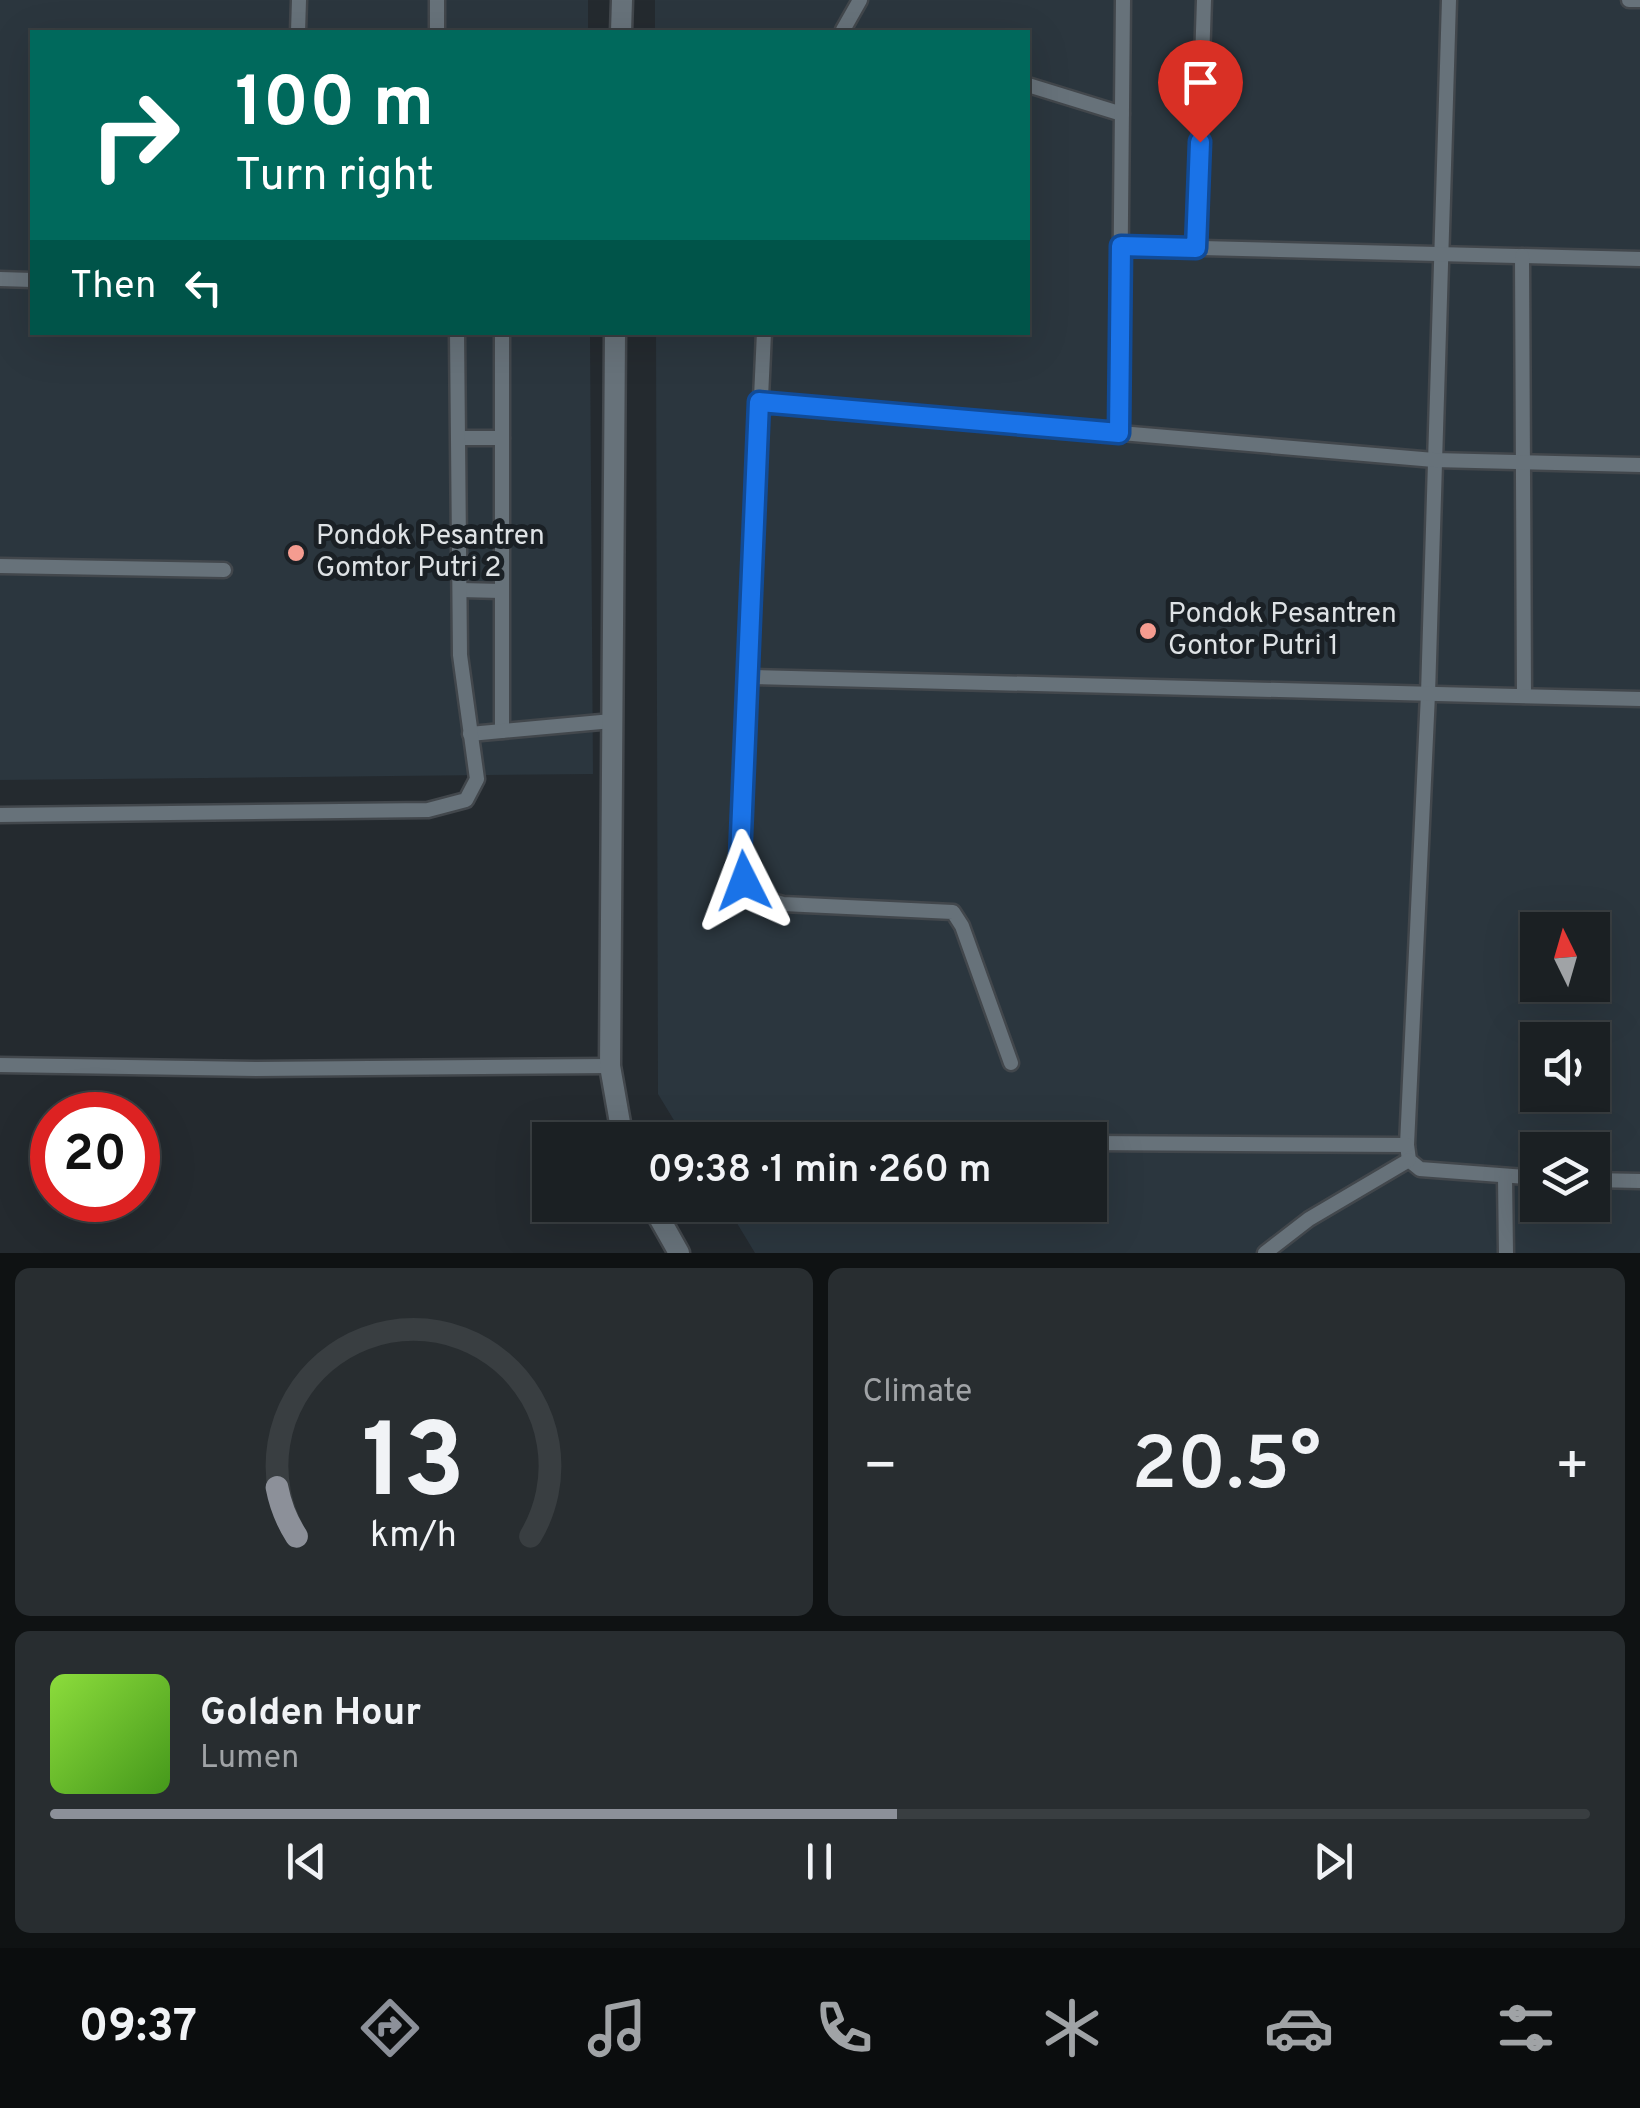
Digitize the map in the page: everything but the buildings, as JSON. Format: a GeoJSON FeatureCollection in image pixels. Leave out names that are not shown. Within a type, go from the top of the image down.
{"type":"FeatureCollection","features":[{"type":"Feature","properties":{"kind":"street"},"geometry":{"type":"LineString","coordinates":[[621,30],[622,0]]}},
{"type":"Feature","properties":{"kind":"street"},"geometry":{"type":"LineString","coordinates":[[614,335],[610,1066],[620,1122]]}},
{"type":"Feature","properties":{"kind":"street"},"geometry":{"type":"LineString","coordinates":[[662,1222],[679,1253]]}},
{"type":"Feature","properties":{"kind":"lane"},"geometry":{"type":"LineString","coordinates":[[298,30],[299,0]]}},
{"type":"Feature","properties":{"kind":"lane"},"geometry":{"type":"LineString","coordinates":[[437,30],[438,0]]}},
{"type":"Feature","properties":{"kind":"lane"},"geometry":{"type":"LineString","coordinates":[[847,30],[860,0]]}},
{"type":"Feature","properties":{"kind":"lane"},"geometry":{"type":"LineString","coordinates":[[1119,433],[1124,0]]}},
{"type":"Feature","properties":{"kind":"lane"},"geometry":{"type":"LineString","coordinates":[[1196,248],[1204,0]]}},
{"type":"Feature","properties":{"kind":"lane"},"geometry":{"type":"LineString","coordinates":[[1449,0],[1428,694],[1408,1152],[1424,1170],[1520,1177]]}},
{"type":"Feature","properties":{"kind":"lane"},"geometry":{"type":"LineString","coordinates":[[1629,0],[1640,0]]}},
{"type":"Feature","properties":{"kind":"lane"},"geometry":{"type":"LineString","coordinates":[[1030,86],[1122,114]]}},
{"type":"Feature","properties":{"kind":"lane"},"geometry":{"type":"LineString","coordinates":[[1121,246],[1640,258]]}},
{"type":"Feature","properties":{"kind":"lane"},"geometry":{"type":"LineString","coordinates":[[1522,256],[1524,696]]}},
{"type":"Feature","properties":{"kind":"lane"},"geometry":{"type":"LineString","coordinates":[[0,279],[30,280]]}},
{"type":"Feature","properties":{"kind":"lane"},"geometry":{"type":"LineString","coordinates":[[0,815],[444,807],[466,800],[474,787],[476,768],[460,655],[457,335]]}},
{"type":"Feature","properties":{"kind":"lane"},"geometry":{"type":"LineString","coordinates":[[502,335],[502,732]]}},
{"type":"Feature","properties":{"kind":"lane"},"geometry":{"type":"LineString","coordinates":[[764,335],[740,859],[744,881],[762,898],[784,904],[950,910],[962,926],[1011,1063]]}},
{"type":"Feature","properties":{"kind":"lane"},"geometry":{"type":"LineString","coordinates":[[759,402],[1434,460],[1640,465]]}},
{"type":"Feature","properties":{"kind":"lane"},"geometry":{"type":"LineString","coordinates":[[459,438],[502,438]]}},
{"type":"Feature","properties":{"kind":"lane"},"geometry":{"type":"LineString","coordinates":[[0,566],[224,570]]}},
{"type":"Feature","properties":{"kind":"lane"},"geometry":{"type":"LineString","coordinates":[[461,590],[501,590]]}},
{"type":"Feature","properties":{"kind":"lane"},"geometry":{"type":"LineString","coordinates":[[749,677],[1640,699]]}},
{"type":"Feature","properties":{"kind":"lane"},"geometry":{"type":"LineString","coordinates":[[470,734],[612,721]]}},
{"type":"Feature","properties":{"kind":"lane"},"geometry":{"type":"LineString","coordinates":[[0,1065],[256,1069],[610,1066]]}},
{"type":"Feature","properties":{"kind":"lane"},"geometry":{"type":"LineString","coordinates":[[1107,1143],[1408,1152]]}},
{"type":"Feature","properties":{"kind":"lane"},"geometry":{"type":"LineString","coordinates":[[1265,1253],[1408,1152]]}},
{"type":"Feature","properties":{"kind":"lane"},"geometry":{"type":"LineString","coordinates":[[1504,1177],[1506,1253]]}},
{"type":"Feature","properties":{"kind":"lane"},"geometry":{"type":"LineString","coordinates":[[1610,1180],[1640,1181]]}},
{"type":"Feature","properties":{"kind":"shaded area","name":"Pondok Pesantren Gomtor Putri 2"},"geometry":{"type":"Polygon","coordinates":[[[0,0],[588,0],[588,30],[30,30],[30,335],[590,335],[593,774],[0,780],[0,0]]]}},
{"type":"Feature","properties":{"kind":"shaded area","name":"Pondok Pesantren Gontor Putri 1"},"geometry":{"type":"Polygon","coordinates":[[[655,0],[1640,0],[1640,1253],[755,1253],[736,1222],[1107,1222],[1107,1122],[675,1122],[658,1094],[656,335],[1030,335],[1030,30],[655,30],[655,0]]]}},
{"type":"Feature","properties":{"kind":"place","name":"Pondok Pesantren Gomtor Putri 2"},"geometry":{"type":"Point","coordinates":[296,553]}},
{"type":"Feature","properties":{"kind":"place","name":"Pondok Pesantren Gontor Putri 1"},"geometry":{"type":"Point","coordinates":[1148,631]}},
{"type":"Feature","properties":{"kind":"route"},"geometry":{"type":"LineString","coordinates":[[744,881],[740,859],[759,402],[1119,433],[1121,246],[1196,248],[1200,142]]}}]}
